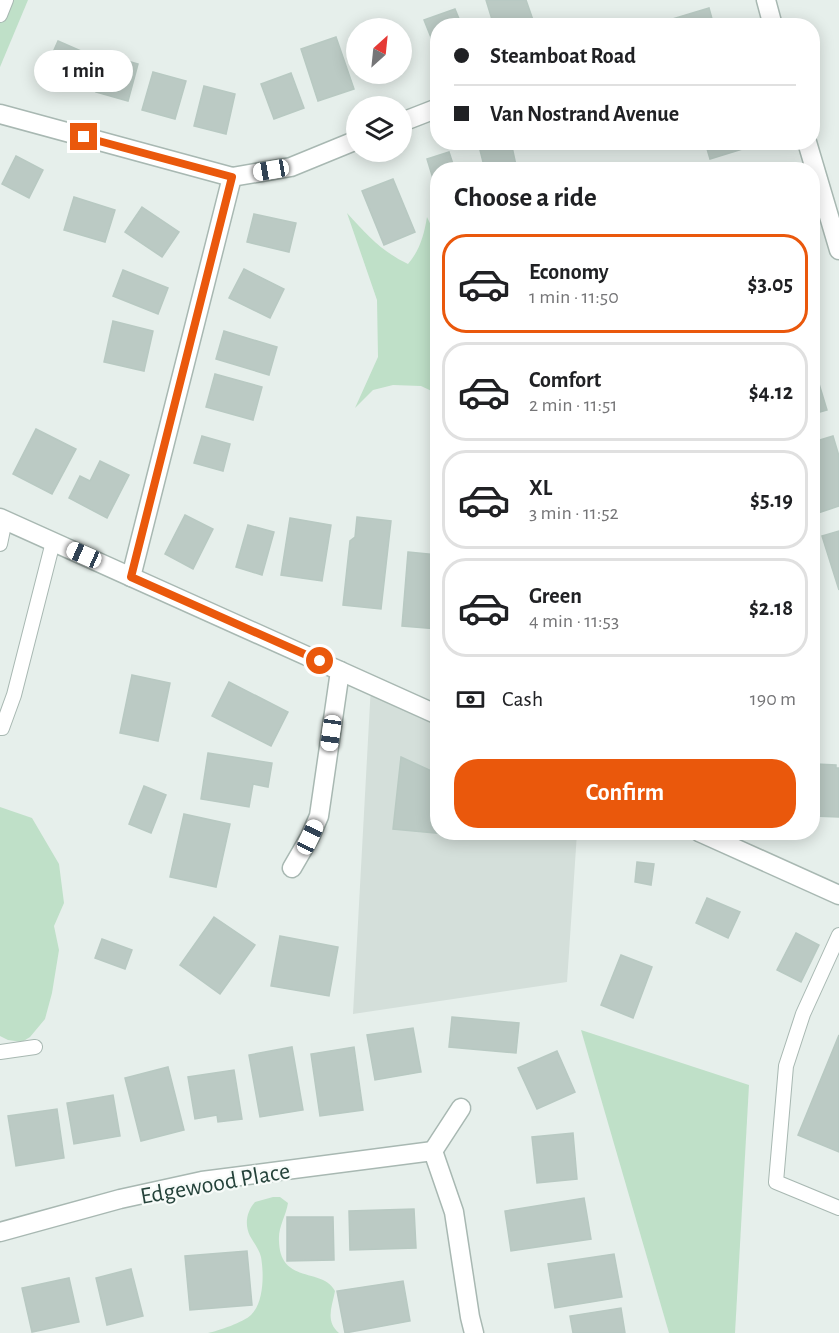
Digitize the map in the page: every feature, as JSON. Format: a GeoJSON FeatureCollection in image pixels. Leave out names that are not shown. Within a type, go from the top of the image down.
{"type":"FeatureCollection","features":[{"type":"Feature","properties":{"kind":"street"},"geometry":{"type":"LineString","coordinates":[[766,0],[771,18]]}},
{"type":"Feature","properties":{"kind":"street"},"geometry":{"type":"LineString","coordinates":[[412,118],[430,111]]}},
{"type":"Feature","properties":{"kind":"street"},"geometry":{"type":"LineString","coordinates":[[0,114],[232,177],[291,167],[346,144]]}},
{"type":"Feature","properties":{"kind":"street"},"geometry":{"type":"LineString","coordinates":[[131,577],[232,177]]}},
{"type":"Feature","properties":{"kind":"street"},"geometry":{"type":"LineString","coordinates":[[820,186],[839,250]]}},
{"type":"Feature","properties":{"kind":"street"},"geometry":{"type":"LineString","coordinates":[[3,519],[430,711]]}},
{"type":"Feature","properties":{"kind":"street"},"geometry":{"type":"LineString","coordinates":[[292,868],[320,816],[340,671]]}},
{"type":"Feature","properties":{"kind":"street"},"geometry":{"type":"LineString","coordinates":[[717,840],[839,895]]}},
{"type":"Feature","properties":{"kind":"street"},"geometry":{"type":"LineString","coordinates":[[461,1108],[433,1151],[454,1212],[474,1333]]}},
{"type":"Feature","properties":{"kind":"street","name":"Edgewood Place"},"geometry":{"type":"LineString","coordinates":[[0,1232],[120,1199],[202,1181],[433,1151]]}},
{"type":"Feature","properties":{"kind":"lane"},"geometry":{"type":"LineString","coordinates":[[0,15],[6,0]]}},
{"type":"Feature","properties":{"kind":"lane"},"geometry":{"type":"LineString","coordinates":[[0,544],[3,519]]}},
{"type":"Feature","properties":{"kind":"lane"},"geometry":{"type":"LineString","coordinates":[[0,728],[2,728],[14,695],[53,542]]}},
{"type":"Feature","properties":{"kind":"lane"},"geometry":{"type":"LineString","coordinates":[[839,935],[803,1014],[786,1066],[776,1182],[839,1208]]}},
{"type":"Feature","properties":{"kind":"lane"},"geometry":{"type":"LineString","coordinates":[[0,1052],[35,1047]]}},
{"type":"Feature","properties":{"kind":"shaded area"},"geometry":{"type":"Polygon","coordinates":[[[371,685],[430,711],[430,840],[577,840],[567,982],[353,1014],[371,685]]]}},
{"type":"Feature","properties":{"kind":"green space"},"geometry":{"type":"Polygon","coordinates":[[[0,0],[28,0],[0,67],[0,0]]]}},
{"type":"Feature","properties":{"kind":"green space"},"geometry":{"type":"Polygon","coordinates":[[[347,213],[382,248],[408,264],[421,242],[427,217],[430,223],[430,390],[421,386],[393,385],[373,390],[355,408],[378,357],[377,300],[347,213]]]}},
{"type":"Feature","properties":{"kind":"green space"},"geometry":{"type":"Polygon","coordinates":[[[0,807],[32,818],[59,864],[64,903],[54,926],[59,950],[45,1019],[30,1037],[22,1042],[0,1036],[0,807]]]}},
{"type":"Feature","properties":{"kind":"green space"},"geometry":{"type":"Polygon","coordinates":[[[581,1030],[749,1085],[735,1333],[669,1333],[581,1030]]]}},
{"type":"Feature","properties":{"kind":"green space"},"geometry":{"type":"Polygon","coordinates":[[[280,1197],[288,1203],[279,1236],[281,1255],[286,1264],[294,1270],[321,1279],[335,1291],[331,1319],[339,1333],[208,1333],[248,1318],[258,1303],[263,1279],[262,1264],[259,1251],[248,1231],[247,1218],[255,1202],[280,1197]]]}},
{"type":"Feature","properties":{"kind":"building"},"geometry":{"type":"Polygon","coordinates":[[[486,0],[526,0],[532,18],[492,18],[486,0]]]}},
{"type":"Feature","properties":{"kind":"building"},"geometry":{"type":"Polygon","coordinates":[[[709,8],[712,18],[676,18],[709,8]]]}},
{"type":"Feature","properties":{"kind":"building"},"geometry":{"type":"Polygon","coordinates":[[[455,9],[459,18],[430,18],[430,35],[424,20],[455,9]]]}},
{"type":"Feature","properties":{"kind":"building"},"geometry":{"type":"Polygon","coordinates":[[[336,37],[346,66],[346,84],[352,84],[354,89],[318,101],[301,49],[336,37]]]}},
{"type":"Feature","properties":{"kind":"building"},"geometry":{"type":"Polygon","coordinates":[[[58,41],[90,55],[74,91],[42,77],[58,41]]]}},
{"type":"Feature","properties":{"kind":"building"},"geometry":{"type":"Polygon","coordinates":[[[107,55],[138,64],[128,101],[96,92],[107,55]]]}},
{"type":"Feature","properties":{"kind":"building"},"geometry":{"type":"Polygon","coordinates":[[[153,72],[186,81],[175,119],[142,110],[153,72]]]}},
{"type":"Feature","properties":{"kind":"building"},"geometry":{"type":"Polygon","coordinates":[[[291,73],[304,108],[274,119],[261,84],[291,73]]]}},
{"type":"Feature","properties":{"kind":"building"},"geometry":{"type":"Polygon","coordinates":[[[204,86],[235,94],[226,134],[194,126],[204,86]]]}},
{"type":"Feature","properties":{"kind":"building"},"geometry":{"type":"Polygon","coordinates":[[[480,150],[513,150],[515,162],[483,162],[480,150]]]}},
{"type":"Feature","properties":{"kind":"building"},"geometry":{"type":"Polygon","coordinates":[[[707,150],[739,150],[710,159],[707,150]]]}},
{"type":"Feature","properties":{"kind":"building"},"geometry":{"type":"Polygon","coordinates":[[[449,152],[452,162],[430,162],[430,169],[427,159],[449,152]]]}},
{"type":"Feature","properties":{"kind":"building"},"geometry":{"type":"Polygon","coordinates":[[[16,156],[43,170],[29,198],[2,184],[16,156]]]}},
{"type":"Feature","properties":{"kind":"building"},"geometry":{"type":"Polygon","coordinates":[[[393,179],[415,232],[384,245],[362,191],[393,179]]]}},
{"type":"Feature","properties":{"kind":"building"},"geometry":{"type":"Polygon","coordinates":[[[74,197],[115,210],[105,242],[64,230],[74,197]]]}},
{"type":"Feature","properties":{"kind":"building"},"geometry":{"type":"Polygon","coordinates":[[[142,207],[179,232],[162,257],[125,232],[142,207]]]}},
{"type":"Feature","properties":{"kind":"building"},"geometry":{"type":"Polygon","coordinates":[[[254,214],[296,223],[289,252],[247,242],[254,214]]]}},
{"type":"Feature","properties":{"kind":"building"},"geometry":{"type":"Polygon","coordinates":[[[244,269],[284,289],[270,318],[229,298],[244,269]]]}},
{"type":"Feature","properties":{"kind":"building"},"geometry":{"type":"Polygon","coordinates":[[[123,270],[168,288],[158,314],[113,296],[123,270]]]}},
{"type":"Feature","properties":{"kind":"building"},"geometry":{"type":"Polygon","coordinates":[[[113,321],[153,331],[144,371],[104,362],[113,321]]]}},
{"type":"Feature","properties":{"kind":"building"},"geometry":{"type":"Polygon","coordinates":[[[224,331],[277,347],[269,375],[216,359],[224,331]]]}},
{"type":"Feature","properties":{"kind":"building"},"geometry":{"type":"Polygon","coordinates":[[[215,374],[262,387],[253,420],[206,407],[215,374]]]}},
{"type":"Feature","properties":{"kind":"building"},"geometry":{"type":"Polygon","coordinates":[[[820,387],[827,410],[820,412],[820,387]]]}},
{"type":"Feature","properties":{"kind":"building"},"geometry":{"type":"Polygon","coordinates":[[[36,429],[76,449],[52,494],[13,474],[36,429]]]}},
{"type":"Feature","properties":{"kind":"building"},"geometry":{"type":"Polygon","coordinates":[[[202,436],[230,444],[223,471],[194,463],[202,436]]]}},
{"type":"Feature","properties":{"kind":"building"},"geometry":{"type":"Polygon","coordinates":[[[833,436],[839,456],[839,506],[820,512],[820,440],[833,436]]]}},
{"type":"Feature","properties":{"kind":"building"},"geometry":{"type":"Polygon","coordinates":[[[100,461],[129,475],[107,518],[69,498],[80,476],[90,481],[100,461]]]}},
{"type":"Feature","properties":{"kind":"building"},"geometry":{"type":"Polygon","coordinates":[[[185,515],[213,529],[193,569],[165,554],[185,515]]]}},
{"type":"Feature","properties":{"kind":"building"},"geometry":{"type":"Polygon","coordinates":[[[357,517],[391,521],[381,609],[343,605],[350,541],[355,537],[357,517]]]}},
{"type":"Feature","properties":{"kind":"building"},"geometry":{"type":"Polygon","coordinates":[[[290,518],[331,525],[322,581],[281,575],[290,518]]]}},
{"type":"Feature","properties":{"kind":"building"},"geometry":{"type":"Polygon","coordinates":[[[248,525],[274,532],[262,575],[236,567],[248,525]]]}},
{"type":"Feature","properties":{"kind":"building"},"geometry":{"type":"Polygon","coordinates":[[[839,531],[839,590],[822,536],[839,531]]]}},
{"type":"Feature","properties":{"kind":"building"},"geometry":{"type":"Polygon","coordinates":[[[408,552],[430,554],[430,628],[402,626],[408,552]]]}},
{"type":"Feature","properties":{"kind":"building"},"geometry":{"type":"Polygon","coordinates":[[[132,675],[170,683],[158,741],[120,733],[132,675]]]}},
{"type":"Feature","properties":{"kind":"building"},"geometry":{"type":"Polygon","coordinates":[[[229,682],[288,712],[271,746],[212,716],[229,682]]]}},
{"type":"Feature","properties":{"kind":"building"},"geometry":{"type":"Polygon","coordinates":[[[208,753],[272,763],[268,787],[253,784],[249,807],[201,799],[208,753]]]}},
{"type":"Feature","properties":{"kind":"building"},"geometry":{"type":"Polygon","coordinates":[[[401,757],[430,770],[430,833],[393,829],[401,757]]]}},
{"type":"Feature","properties":{"kind":"building"},"geometry":{"type":"Polygon","coordinates":[[[820,764],[836,765],[836,768],[839,768],[839,817],[820,816],[820,764]]]}},
{"type":"Feature","properties":{"kind":"building"},"geometry":{"type":"Polygon","coordinates":[[[144,786],[166,795],[151,833],[129,824],[144,786]]]}},
{"type":"Feature","properties":{"kind":"building"},"geometry":{"type":"Polygon","coordinates":[[[184,814],[230,824],[216,887],[170,877],[184,814]]]}},
{"type":"Feature","properties":{"kind":"building"},"geometry":{"type":"Polygon","coordinates":[[[637,862],[654,864],[651,885],[635,882],[637,862]]]}},
{"type":"Feature","properties":{"kind":"building"},"geometry":{"type":"Polygon","coordinates":[[[707,898],[740,912],[728,938],[696,923],[707,898]]]}},
{"type":"Feature","properties":{"kind":"building"},"geometry":{"type":"Polygon","coordinates":[[[214,917],[255,945],[220,994],[180,965],[214,917]]]}},
{"type":"Feature","properties":{"kind":"building"},"geometry":{"type":"Polygon","coordinates":[[[796,933],[819,945],[801,982],[777,970],[796,933]]]}},
{"type":"Feature","properties":{"kind":"building"},"geometry":{"type":"Polygon","coordinates":[[[280,936],[338,947],[329,996],[271,986],[280,936]]]}},
{"type":"Feature","properties":{"kind":"building"},"geometry":{"type":"Polygon","coordinates":[[[102,939],[132,950],[125,969],[95,958],[102,939]]]}},
{"type":"Feature","properties":{"kind":"building"},"geometry":{"type":"Polygon","coordinates":[[[621,955],[652,967],[633,1018],[601,1005],[621,955]]]}},
{"type":"Feature","properties":{"kind":"building"},"geometry":{"type":"Polygon","coordinates":[[[452,1017],[519,1023],[516,1053],[449,1047],[452,1017]]]}},
{"type":"Feature","properties":{"kind":"building"},"geometry":{"type":"Polygon","coordinates":[[[413,1028],[421,1072],[375,1080],[367,1035],[413,1028]]]}},
{"type":"Feature","properties":{"kind":"building"},"geometry":{"type":"Polygon","coordinates":[[[839,1035],[839,1152],[798,1135],[839,1035]]]}},
{"type":"Feature","properties":{"kind":"building"},"geometry":{"type":"Polygon","coordinates":[[[292,1047],[303,1110],[260,1117],[249,1055],[292,1047]]]}},
{"type":"Feature","properties":{"kind":"building"},"geometry":{"type":"Polygon","coordinates":[[[354,1047],[363,1110],[320,1116],[311,1054],[354,1047]]]}},
{"type":"Feature","properties":{"kind":"building"},"geometry":{"type":"Polygon","coordinates":[[[557,1051],[575,1092],[537,1109],[518,1068],[557,1051]]]}},
{"type":"Feature","properties":{"kind":"building"},"geometry":{"type":"Polygon","coordinates":[[[168,1067],[184,1130],[141,1141],[125,1078],[168,1067]]]}},
{"type":"Feature","properties":{"kind":"building"},"geometry":{"type":"Polygon","coordinates":[[[234,1070],[242,1119],[218,1122],[217,1115],[195,1119],[188,1077],[234,1070]]]}},
{"type":"Feature","properties":{"kind":"building"},"geometry":{"type":"Polygon","coordinates":[[[113,1095],[120,1136],[74,1144],[67,1103],[113,1095]]]}},
{"type":"Feature","properties":{"kind":"building"},"geometry":{"type":"Polygon","coordinates":[[[57,1109],[64,1158],[16,1166],[8,1116],[57,1109]]]}},
{"type":"Feature","properties":{"kind":"building"},"geometry":{"type":"Polygon","coordinates":[[[573,1133],[577,1179],[537,1183],[532,1137],[573,1133]]]}},
{"type":"Feature","properties":{"kind":"building"},"geometry":{"type":"Polygon","coordinates":[[[584,1198],[591,1239],[511,1251],[505,1211],[584,1198]]]}},
{"type":"Feature","properties":{"kind":"building"},"geometry":{"type":"Polygon","coordinates":[[[414,1209],[416,1248],[350,1250],[349,1211],[414,1209]]]}},
{"type":"Feature","properties":{"kind":"building"},"geometry":{"type":"Polygon","coordinates":[[[287,1217],[333,1217],[334,1260],[287,1261],[287,1217]]]}},
{"type":"Feature","properties":{"kind":"building"},"geometry":{"type":"Polygon","coordinates":[[[247,1251],[252,1305],[190,1310],[185,1256],[247,1251]]]}},
{"type":"Feature","properties":{"kind":"building"},"geometry":{"type":"Polygon","coordinates":[[[614,1254],[622,1297],[555,1308],[548,1264],[614,1254]]]}},
{"type":"Feature","properties":{"kind":"building"},"geometry":{"type":"Polygon","coordinates":[[[131,1269],[143,1316],[107,1325],[96,1278],[131,1269]]]}},
{"type":"Feature","properties":{"kind":"building"},"geometry":{"type":"Polygon","coordinates":[[[69,1278],[79,1322],[32,1332],[22,1288],[69,1278]]]}},
{"type":"Feature","properties":{"kind":"building"},"geometry":{"type":"Polygon","coordinates":[[[403,1281],[410,1321],[345,1333],[337,1291],[403,1281]]]}},
{"type":"Feature","properties":{"kind":"building"},"geometry":{"type":"Polygon","coordinates":[[[621,1308],[625,1333],[573,1333],[570,1316],[621,1308]]]}},
{"type":"Feature","properties":{"kind":"route"},"geometry":{"type":"LineString","coordinates":[[84,137],[232,177],[131,577],[320,661]]}}]}
